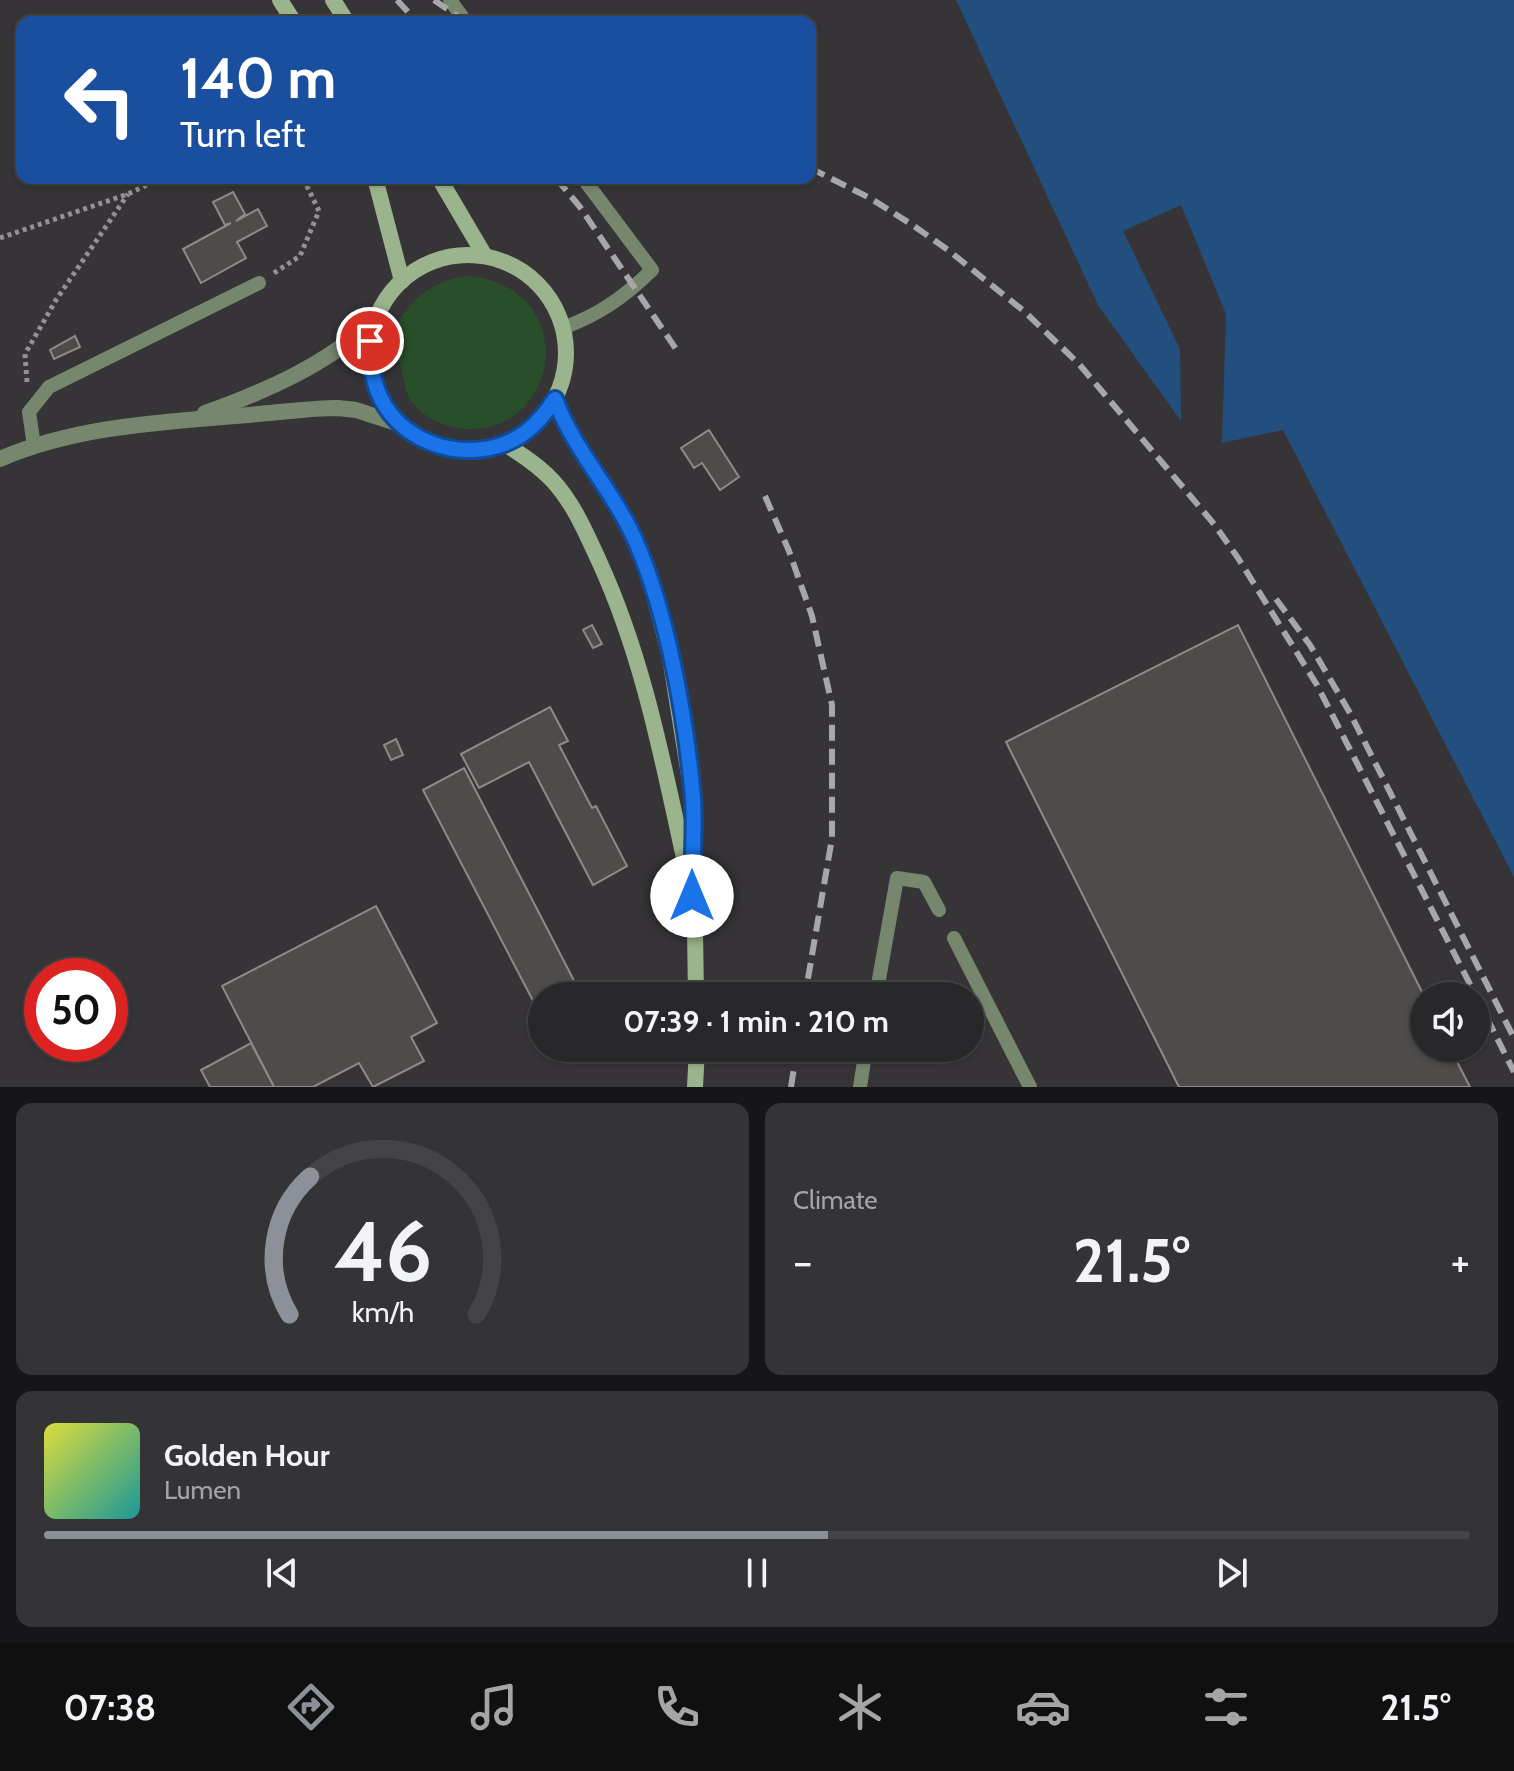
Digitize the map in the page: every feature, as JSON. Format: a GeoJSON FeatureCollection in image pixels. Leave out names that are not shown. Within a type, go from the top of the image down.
{"type":"FeatureCollection","features":[{"type":"Feature","properties":{"kind":"main road"},"geometry":{"type":"LineString","coordinates":[[377,184],[402,281]]}},
{"type":"Feature","properties":{"kind":"main road"},"geometry":{"type":"LineString","coordinates":[[443,184],[485,256]]}},
{"type":"Feature","properties":{"kind":"main road"},"geometry":{"type":"LineString","coordinates":[[455,256],[485,256],[511,265],[535,281],[552,303],[563,328],[566,352],[564,376],[555,399],[542,418],[525,433],[505,444],[478,450],[450,449],[424,441],[386,408],[370,364],[370,341],[386,298],[402,281],[426,264],[455,256]]}},
{"type":"Feature","properties":{"kind":"main road"},"geometry":{"type":"LineString","coordinates":[[555,399],[564,423],[620,510],[637,543],[660,617],[678,697],[693,800],[695,982]]}},
{"type":"Feature","properties":{"kind":"main road"},"geometry":{"type":"LineString","coordinates":[[505,444],[530,459],[568,500],[608,580],[648,696],[692,896]]}},
{"type":"Feature","properties":{"kind":"main road"},"geometry":{"type":"LineString","coordinates":[[695,1087],[696,1062]]}},
{"type":"Feature","properties":{"kind":"street"},"geometry":{"type":"LineString","coordinates":[[188,418],[255,393],[328,356],[357,337],[376,318]]}},
{"type":"Feature","properties":{"kind":"street"},"geometry":{"type":"LineString","coordinates":[[0,459],[67,437],[188,418],[338,408],[356,410],[402,425]]}},
{"type":"Feature","properties":{"kind":"lane"},"geometry":{"type":"LineString","coordinates":[[563,328],[597,315],[629,292],[652,270],[588,184]]}},
{"type":"Feature","properties":{"kind":"lane"},"geometry":{"type":"LineString","coordinates":[[34,446],[29,412],[49,387],[259,283]]}},
{"type":"Feature","properties":{"kind":"lane"},"geometry":{"type":"LineString","coordinates":[[878,982],[897,878],[924,882],[939,910]]}},
{"type":"Feature","properties":{"kind":"lane"},"geometry":{"type":"LineString","coordinates":[[954,938],[1030,1087]]}},
{"type":"Feature","properties":{"kind":"lane"},"geometry":{"type":"LineString","coordinates":[[860,1087],[864,1062]]}},
{"type":"Feature","properties":{"kind":"path"},"geometry":{"type":"LineString","coordinates":[[0,238],[149,184]]}},
{"type":"Feature","properties":{"kind":"path"},"geometry":{"type":"LineString","coordinates":[[259,283],[300,256],[319,211],[306,184]]}},
{"type":"Feature","properties":{"kind":"path"},"geometry":{"type":"LineString","coordinates":[[29,412],[25,354],[56,300],[128,194]]}},
{"type":"Feature","properties":{"kind":"green space"},"geometry":{"type":"Polygon","coordinates":[[[471,276],[507,287],[531,308],[544,334],[545,363],[536,390],[518,412],[492,426],[457,428],[431,419],[411,401],[403,378],[394,330],[408,308],[425,292],[446,281],[471,276]]]}},
{"type":"Feature","properties":{"kind":"water"},"geometry":{"type":"Polygon","coordinates":[[[956,0],[1514,0],[1514,877],[1283,430],[1222,443],[1226,314],[1181,205],[1123,231],[1180,349],[1181,421],[1098,305],[956,0]]]}},
{"type":"Feature","properties":{"kind":"building"},"geometry":{"type":"Polygon","coordinates":[[[233,192],[245,214],[236,221],[258,209],[267,226],[237,242],[246,258],[201,283],[183,249],[231,223],[225,225],[213,202],[233,192]]]}},
{"type":"Feature","properties":{"kind":"building"},"geometry":{"type":"Polygon","coordinates":[[[75,336],[80,347],[54,359],[50,350],[75,336]]]}},
{"type":"Feature","properties":{"kind":"building"},"geometry":{"type":"Polygon","coordinates":[[[709,430],[739,477],[720,490],[702,463],[694,468],[681,448],[709,430]]]}},
{"type":"Feature","properties":{"kind":"building"},"geometry":{"type":"Polygon","coordinates":[[[592,625],[602,644],[593,648],[583,630],[592,625]]]}},
{"type":"Feature","properties":{"kind":"building"},"geometry":{"type":"Polygon","coordinates":[[[1238,625],[1417,982],[1410,982],[1410,1062],[1457,1062],[1470,1087],[1179,1087],[1006,742],[1238,625]]]}},
{"type":"Feature","properties":{"kind":"building"},"geometry":{"type":"Polygon","coordinates":[[[550,707],[568,741],[559,745],[627,866],[593,885],[529,762],[479,788],[461,754],[550,707]]]}},
{"type":"Feature","properties":{"kind":"building"},"geometry":{"type":"Polygon","coordinates":[[[396,739],[403,755],[391,760],[384,745],[396,739]]]}},
{"type":"Feature","properties":{"kind":"building"},"geometry":{"type":"Polygon","coordinates":[[[464,768],[575,982],[528,982],[528,991],[423,790],[464,768]]]}},
{"type":"Feature","properties":{"kind":"building"},"geometry":{"type":"Polygon","coordinates":[[[376,906],[437,1023],[411,1037],[424,1061],[373,1087],[359,1063],[313,1087],[274,1087],[222,986],[376,906]]]}},
{"type":"Feature","properties":{"kind":"building"},"geometry":{"type":"Polygon","coordinates":[[[251,1043],[274,1087],[210,1087],[201,1070],[251,1043]]]}},
{"type":"Feature","properties":{"kind":"railway"},"geometry":{"type":"LineString","coordinates":[[397,0],[412,16]]}},
{"type":"Feature","properties":{"kind":"railway"},"geometry":{"type":"LineString","coordinates":[[434,0],[457,16]]}},
{"type":"Feature","properties":{"kind":"railway"},"geometry":{"type":"LineString","coordinates":[[816,171],[870,198],[914,226],[1025,312],[1079,364],[1214,524],[1317,685],[1469,982]]}},
{"type":"Feature","properties":{"kind":"railway"},"geometry":{"type":"LineString","coordinates":[[561,184],[580,207],[678,352]]}},
{"type":"Feature","properties":{"kind":"railway"},"geometry":{"type":"LineString","coordinates":[[765,496],[812,616],[832,705],[832,838],[807,982]]}},
{"type":"Feature","properties":{"kind":"railway"},"geometry":{"type":"LineString","coordinates":[[1276,599],[1310,645],[1350,713],[1514,1038]]}},
{"type":"Feature","properties":{"kind":"railway"},"geometry":{"type":"LineString","coordinates":[[1490,1024],[1514,1072]]}},
{"type":"Feature","properties":{"kind":"railway"},"geometry":{"type":"LineString","coordinates":[[791,1087],[795,1062]]}},
{"type":"Feature","properties":{"kind":"route"},"geometry":{"type":"LineString","coordinates":[[370,341],[370,364],[386,408],[424,441],[450,449],[478,450],[505,444],[525,433],[542,418],[555,399],[577,446],[620,510],[637,543],[650,580],[678,697],[693,800],[692,896]]}}]}
